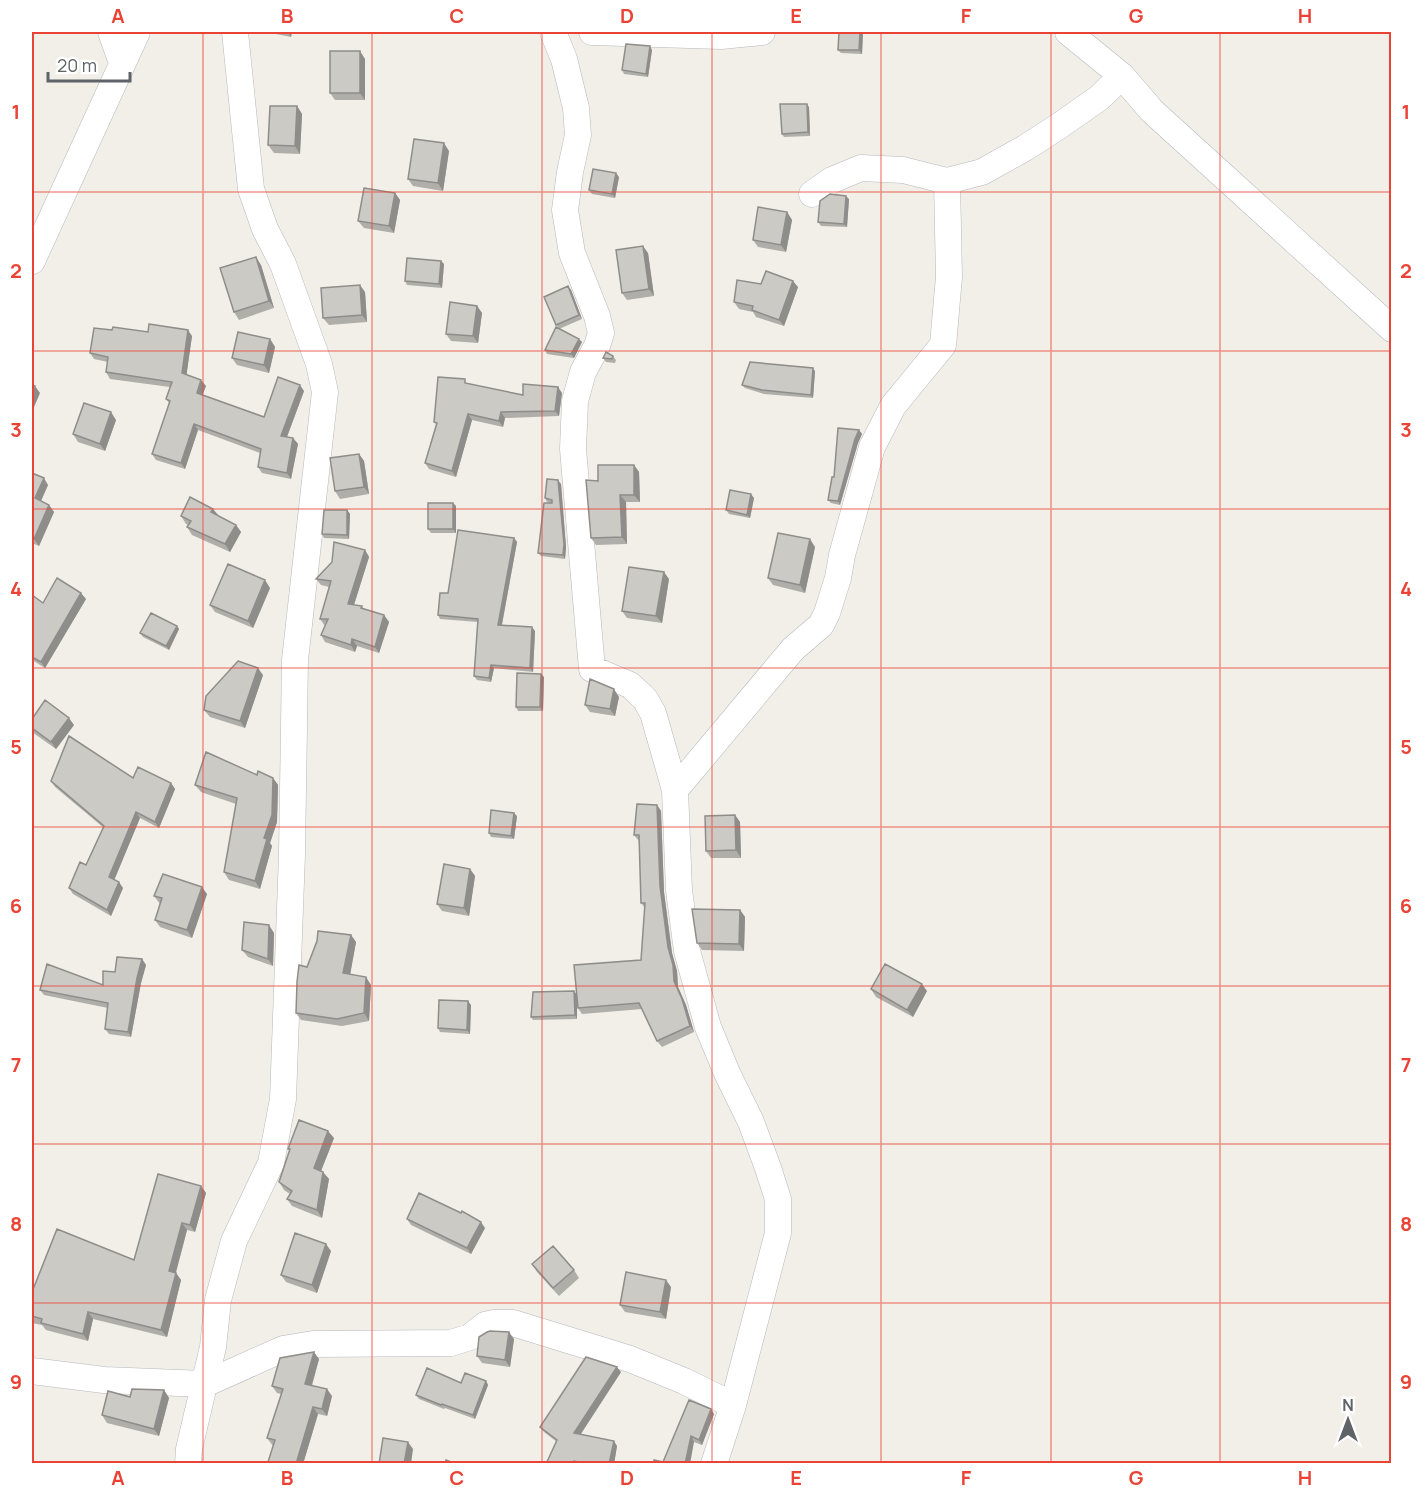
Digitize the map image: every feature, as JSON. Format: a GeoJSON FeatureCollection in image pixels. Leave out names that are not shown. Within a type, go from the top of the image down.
{"type":"FeatureCollection","features":[{"type":"Feature","properties":{"kind":"street"},"geometry":{"type":"LineString","coordinates":[[111,32],[122,63]]}},
{"type":"Feature","properties":{"kind":"street"},"geometry":{"type":"LineString","coordinates":[[32,261],[137,32]]}},
{"type":"Feature","properties":{"kind":"street"},"geometry":{"type":"LineString","coordinates":[[188,1464],[189,1449],[213,1347],[218,1300],[234,1241],[271,1163],[283,1099],[292,854],[295,660],[325,392],[319,364],[251,189],[235,32]]}},
{"type":"Feature","properties":{"kind":"street"},"geometry":{"type":"LineString","coordinates":[[553,32],[564,59],[576,108],[578,135],[565,210],[572,253],[597,316],[601,333],[597,346],[583,372],[575,401],[573,449],[592,669],[630,685],[645,699],[653,713],[675,790],[679,890],[687,951],[708,1027],[751,1122],[778,1199],[778,1233],[733,1406],[714,1464]]}},
{"type":"Feature","properties":{"kind":"street"},"geometry":{"type":"LineString","coordinates":[[592,32],[721,36],[762,32]]}},
{"type":"Feature","properties":{"kind":"street"},"geometry":{"type":"LineString","coordinates":[[1068,32],[1122,76],[1152,111],[1392,329]]}},
{"type":"Feature","properties":{"kind":"street"},"geometry":{"type":"LineString","coordinates":[[812,194],[832,180],[861,168],[903,170],[948,181],[982,172],[1025,148],[1099,98],[1122,76]]}},
{"type":"Feature","properties":{"kind":"street"},"geometry":{"type":"LineString","coordinates":[[675,790],[793,649],[821,625],[827,613],[872,447],[893,406],[944,345],[949,277],[948,181]]}},
{"type":"Feature","properties":{"kind":"street"},"geometry":{"type":"LineString","coordinates":[[32,1371],[104,1380],[205,1384],[283,1349],[298,1346],[451,1343],[470,1337],[485,1325],[513,1323],[630,1359],[684,1381],[733,1406]]}},
{"type":"Feature","properties":{"kind":"building"},"geometry":{"type":"Polygon","coordinates":[[[839,32],[860,32],[859,50],[838,50],[839,32]]]}},
{"type":"Feature","properties":{"kind":"building"},"geometry":{"type":"Polygon","coordinates":[[[626,44],[650,46],[646,74],[622,70],[626,44]]]}},
{"type":"Feature","properties":{"kind":"building"},"geometry":{"type":"Polygon","coordinates":[[[330,51],[360,51],[360,93],[330,93],[330,51]]]}},
{"type":"Feature","properties":{"kind":"building"},"geometry":{"type":"Polygon","coordinates":[[[780,104],[807,104],[808,132],[782,134],[780,104]]]}},
{"type":"Feature","properties":{"kind":"building"},"geometry":{"type":"Polygon","coordinates":[[[270,106],[297,106],[295,146],[268,145],[270,106]]]}},
{"type":"Feature","properties":{"kind":"building"},"geometry":{"type":"Polygon","coordinates":[[[414,139],[444,143],[438,183],[408,179],[414,139]]]}},
{"type":"Feature","properties":{"kind":"building"},"geometry":{"type":"Polygon","coordinates":[[[593,169],[616,173],[612,194],[589,190],[593,169]]]}},
{"type":"Feature","properties":{"kind":"building"},"geometry":{"type":"Polygon","coordinates":[[[364,188],[395,193],[389,226],[358,221],[364,188]]]}},
{"type":"Feature","properties":{"kind":"building"},"geometry":{"type":"Polygon","coordinates":[[[830,194],[846,196],[844,224],[818,222],[820,201],[830,194]]]}},
{"type":"Feature","properties":{"kind":"building"},"geometry":{"type":"Polygon","coordinates":[[[758,207],[787,212],[781,245],[753,240],[758,207]]]}},
{"type":"Feature","properties":{"kind":"building"},"geometry":{"type":"Polygon","coordinates":[[[643,246],[649,289],[622,293],[616,250],[643,246]]]}},
{"type":"Feature","properties":{"kind":"building"},"geometry":{"type":"Polygon","coordinates":[[[256,257],[269,301],[234,312],[220,268],[256,257]]]}},
{"type":"Feature","properties":{"kind":"building"},"geometry":{"type":"Polygon","coordinates":[[[407,258],[441,261],[439,284],[405,281],[407,258]]]}},
{"type":"Feature","properties":{"kind":"building"},"geometry":{"type":"Polygon","coordinates":[[[766,271],[793,281],[779,320],[752,310],[753,306],[734,302],[737,280],[761,284],[766,271]]]}},
{"type":"Feature","properties":{"kind":"building"},"geometry":{"type":"Polygon","coordinates":[[[360,285],[362,315],[323,318],[321,288],[360,285]]]}},
{"type":"Feature","properties":{"kind":"building"},"geometry":{"type":"Polygon","coordinates":[[[568,286],[579,315],[556,325],[544,297],[568,286]]]}},
{"type":"Feature","properties":{"kind":"building"},"geometry":{"type":"Polygon","coordinates":[[[450,302],[477,306],[473,336],[446,334],[450,302]]]}},
{"type":"Feature","properties":{"kind":"building"},"geometry":{"type":"Polygon","coordinates":[[[149,324],[188,330],[182,373],[201,380],[197,393],[264,417],[278,377],[300,385],[281,436],[293,438],[287,473],[258,467],[261,449],[194,424],[181,463],[152,454],[170,401],[166,399],[172,382],[106,372],[108,357],[90,353],[94,328],[112,330],[113,327],[148,332],[149,324]]]}},
{"type":"Feature","properties":{"kind":"building"},"geometry":{"type":"Polygon","coordinates":[[[556,327],[579,339],[571,354],[545,350],[556,327]]]}},
{"type":"Feature","properties":{"kind":"building"},"geometry":{"type":"Polygon","coordinates":[[[238,332],[270,339],[264,365],[232,358],[238,332]]]}},
{"type":"Feature","properties":{"kind":"building"},"geometry":{"type":"Polygon","coordinates":[[[606,352],[613,356],[612,359],[603,358],[606,352]]]}},
{"type":"Feature","properties":{"kind":"building"},"geometry":{"type":"Polygon","coordinates":[[[750,362],[813,368],[811,395],[762,390],[742,385],[750,362]]]}},
{"type":"Feature","properties":{"kind":"building"},"geometry":{"type":"Polygon","coordinates":[[[438,377],[465,379],[465,383],[523,395],[523,384],[558,387],[555,411],[501,412],[499,421],[468,414],[452,471],[425,463],[437,423],[434,422],[438,377]]]}},
{"type":"Feature","properties":{"kind":"building"},"geometry":{"type":"Polygon","coordinates":[[[84,403],[111,412],[100,444],[73,434],[84,403]]]}},
{"type":"Feature","properties":{"kind":"building"},"geometry":{"type":"Polygon","coordinates":[[[838,428],[859,430],[838,501],[828,500],[832,477],[834,477],[838,428]]]}},
{"type":"Feature","properties":{"kind":"building"},"geometry":{"type":"Polygon","coordinates":[[[359,454],[364,487],[335,491],[330,458],[359,454]]]}},
{"type":"Feature","properties":{"kind":"building"},"geometry":{"type":"Polygon","coordinates":[[[598,465],[634,465],[634,495],[620,495],[622,537],[591,538],[586,480],[598,481],[598,465]]]}},
{"type":"Feature","properties":{"kind":"building"},"geometry":{"type":"Polygon","coordinates":[[[32,473],[44,478],[35,498],[49,505],[34,539],[32,538],[32,473]]]}},
{"type":"Feature","properties":{"kind":"building"},"geometry":{"type":"Polygon","coordinates":[[[547,479],[558,480],[563,555],[538,553],[544,503],[552,503],[552,500],[545,498],[547,479]]]}},
{"type":"Feature","properties":{"kind":"building"},"geometry":{"type":"Polygon","coordinates":[[[730,490],[751,494],[747,515],[726,510],[730,490]]]}},
{"type":"Feature","properties":{"kind":"building"},"geometry":{"type":"Polygon","coordinates":[[[190,497],[213,509],[211,512],[236,525],[225,544],[187,527],[191,521],[181,516],[190,497]]]}},
{"type":"Feature","properties":{"kind":"building"},"geometry":{"type":"Polygon","coordinates":[[[428,503],[453,503],[453,529],[428,529],[428,503]]]}},
{"type":"Feature","properties":{"kind":"building"},"geometry":{"type":"Polygon","coordinates":[[[324,510],[347,510],[347,535],[322,534],[324,510]]]}},
{"type":"Feature","properties":{"kind":"building"},"geometry":{"type":"Polygon","coordinates":[[[458,530],[514,538],[498,625],[532,627],[530,668],[491,665],[489,678],[474,676],[478,619],[438,615],[440,593],[448,593],[458,530]]]}},
{"type":"Feature","properties":{"kind":"building"},"geometry":{"type":"Polygon","coordinates":[[[778,533],[810,539],[800,585],[768,578],[778,533]]]}},
{"type":"Feature","properties":{"kind":"building"},"geometry":{"type":"Polygon","coordinates":[[[334,542],[365,550],[348,604],[362,606],[361,608],[384,615],[375,647],[352,639],[351,645],[321,635],[328,619],[320,619],[331,581],[316,579],[332,562],[334,542]]]}},
{"type":"Feature","properties":{"kind":"building"},"geometry":{"type":"Polygon","coordinates":[[[228,564],[265,580],[248,621],[210,605],[228,564]]]}},
{"type":"Feature","properties":{"kind":"building"},"geometry":{"type":"Polygon","coordinates":[[[629,567],[664,572],[656,616],[622,611],[629,567]]]}},
{"type":"Feature","properties":{"kind":"building"},"geometry":{"type":"Polygon","coordinates":[[[57,578],[81,593],[41,662],[32,657],[32,595],[43,603],[57,578]]]}},
{"type":"Feature","properties":{"kind":"building"},"geometry":{"type":"Polygon","coordinates":[[[151,613],[177,626],[166,646],[140,633],[151,613]]]}},
{"type":"Feature","properties":{"kind":"building"},"geometry":{"type":"Polygon","coordinates":[[[238,661],[258,668],[240,721],[204,710],[206,696],[238,661]]]}},
{"type":"Feature","properties":{"kind":"building"},"geometry":{"type":"Polygon","coordinates":[[[517,673],[541,674],[540,707],[516,707],[517,673]]]}},
{"type":"Feature","properties":{"kind":"building"},"geometry":{"type":"Polygon","coordinates":[[[590,679],[614,689],[610,709],[585,705],[590,679]]]}},
{"type":"Feature","properties":{"kind":"building"},"geometry":{"type":"Polygon","coordinates":[[[45,700],[69,718],[51,742],[32,728],[32,719],[45,700]]]}},
{"type":"Feature","properties":{"kind":"building"},"geometry":{"type":"Polygon","coordinates":[[[69,736],[133,778],[138,767],[171,783],[155,822],[136,812],[109,877],[119,882],[107,910],[69,888],[80,862],[86,865],[104,826],[51,781],[69,736]]]}},
{"type":"Feature","properties":{"kind":"building"},"geometry":{"type":"Polygon","coordinates":[[[206,752],[257,775],[258,771],[273,778],[272,815],[264,838],[267,839],[255,881],[224,872],[237,798],[195,785],[206,752]]]}},
{"type":"Feature","properties":{"kind":"building"},"geometry":{"type":"Polygon","coordinates":[[[637,804],[657,805],[660,886],[668,947],[674,981],[690,1026],[657,1041],[639,1003],[578,1008],[574,965],[641,960],[645,903],[641,903],[639,835],[634,835],[637,804]]]}},
{"type":"Feature","properties":{"kind":"building"},"geometry":{"type":"Polygon","coordinates":[[[491,810],[514,813],[511,836],[489,833],[491,810]]]}},
{"type":"Feature","properties":{"kind":"building"},"geometry":{"type":"Polygon","coordinates":[[[735,815],[736,850],[706,851],[705,816],[735,815]]]}},
{"type":"Feature","properties":{"kind":"building"},"geometry":{"type":"Polygon","coordinates":[[[444,864],[470,869],[464,908],[437,904],[444,864]]]}},
{"type":"Feature","properties":{"kind":"building"},"geometry":{"type":"Polygon","coordinates":[[[163,874],[202,887],[187,930],[155,920],[162,898],[154,896],[163,874]]]}},
{"type":"Feature","properties":{"kind":"building"},"geometry":{"type":"Polygon","coordinates":[[[692,909],[740,910],[739,944],[697,943],[692,909]]]}},
{"type":"Feature","properties":{"kind":"building"},"geometry":{"type":"Polygon","coordinates":[[[244,922],[269,925],[268,959],[242,950],[244,922]]]}},
{"type":"Feature","properties":{"kind":"building"},"geometry":{"type":"Polygon","coordinates":[[[318,931],[351,935],[343,973],[366,977],[364,1013],[337,1019],[296,1013],[299,965],[307,967],[317,941],[318,931]]]}},
{"type":"Feature","properties":{"kind":"building"},"geometry":{"type":"Polygon","coordinates":[[[117,957],[142,959],[128,1032],[105,1029],[108,1003],[40,990],[47,964],[103,985],[103,971],[115,972],[117,957]]]}},
{"type":"Feature","properties":{"kind":"building"},"geometry":{"type":"Polygon","coordinates":[[[885,964],[922,984],[907,1010],[871,989],[885,964]]]}},
{"type":"Feature","properties":{"kind":"building"},"geometry":{"type":"Polygon","coordinates":[[[574,991],[575,1015],[531,1017],[533,992],[574,991]]]}},
{"type":"Feature","properties":{"kind":"building"},"geometry":{"type":"Polygon","coordinates":[[[439,1000],[468,1001],[467,1030],[438,1028],[439,1000]]]}},
{"type":"Feature","properties":{"kind":"building"},"geometry":{"type":"Polygon","coordinates":[[[299,1120],[328,1131],[314,1168],[323,1172],[317,1210],[287,1199],[292,1191],[279,1182],[299,1120]]]}},
{"type":"Feature","properties":{"kind":"building"},"geometry":{"type":"Polygon","coordinates":[[[158,1174],[201,1186],[190,1225],[182,1223],[169,1271],[176,1273],[161,1330],[88,1312],[83,1334],[41,1323],[42,1319],[32,1316],[32,1292],[57,1229],[134,1260],[158,1174]]]}},
{"type":"Feature","properties":{"kind":"building"},"geometry":{"type":"Polygon","coordinates":[[[419,1193],[461,1213],[462,1211],[481,1222],[467,1248],[407,1219],[419,1193]]]}},
{"type":"Feature","properties":{"kind":"building"},"geometry":{"type":"Polygon","coordinates":[[[295,1233],[326,1244],[312,1285],[281,1275],[295,1233]]]}},
{"type":"Feature","properties":{"kind":"building"},"geometry":{"type":"Polygon","coordinates":[[[553,1246],[574,1270],[553,1288],[532,1264],[553,1246]]]}},
{"type":"Feature","properties":{"kind":"building"},"geometry":{"type":"Polygon","coordinates":[[[626,1272],[666,1280],[660,1312],[620,1305],[626,1272]]]}},
{"type":"Feature","properties":{"kind":"building"},"geometry":{"type":"Polygon","coordinates":[[[490,1331],[509,1332],[505,1360],[477,1356],[479,1337],[490,1331]]]}},
{"type":"Feature","properties":{"kind":"building"},"geometry":{"type":"Polygon","coordinates":[[[314,1352],[305,1384],[327,1389],[322,1409],[313,1407],[296,1464],[273,1464],[268,1462],[275,1440],[267,1438],[283,1389],[272,1386],[280,1358],[314,1352]]]}},
{"type":"Feature","properties":{"kind":"building"},"geometry":{"type":"Polygon","coordinates":[[[586,1357],[617,1367],[574,1433],[614,1441],[609,1464],[574,1461],[573,1464],[546,1464],[557,1440],[540,1427],[586,1357]]]}},
{"type":"Feature","properties":{"kind":"building"},"geometry":{"type":"Polygon","coordinates":[[[427,1368],[461,1383],[465,1373],[486,1381],[473,1415],[416,1395],[427,1368]]]}},
{"type":"Feature","properties":{"kind":"building"},"geometry":{"type":"Polygon","coordinates":[[[132,1389],[164,1390],[154,1429],[102,1415],[108,1391],[130,1397],[132,1389]]]}},
{"type":"Feature","properties":{"kind":"building"},"geometry":{"type":"Polygon","coordinates":[[[689,1400],[711,1409],[699,1440],[691,1436],[685,1464],[654,1464],[654,1460],[663,1462],[689,1400]]]}},
{"type":"Feature","properties":{"kind":"building"},"geometry":{"type":"Polygon","coordinates":[[[383,1438],[408,1442],[404,1464],[379,1464],[383,1438]]]}}]}
